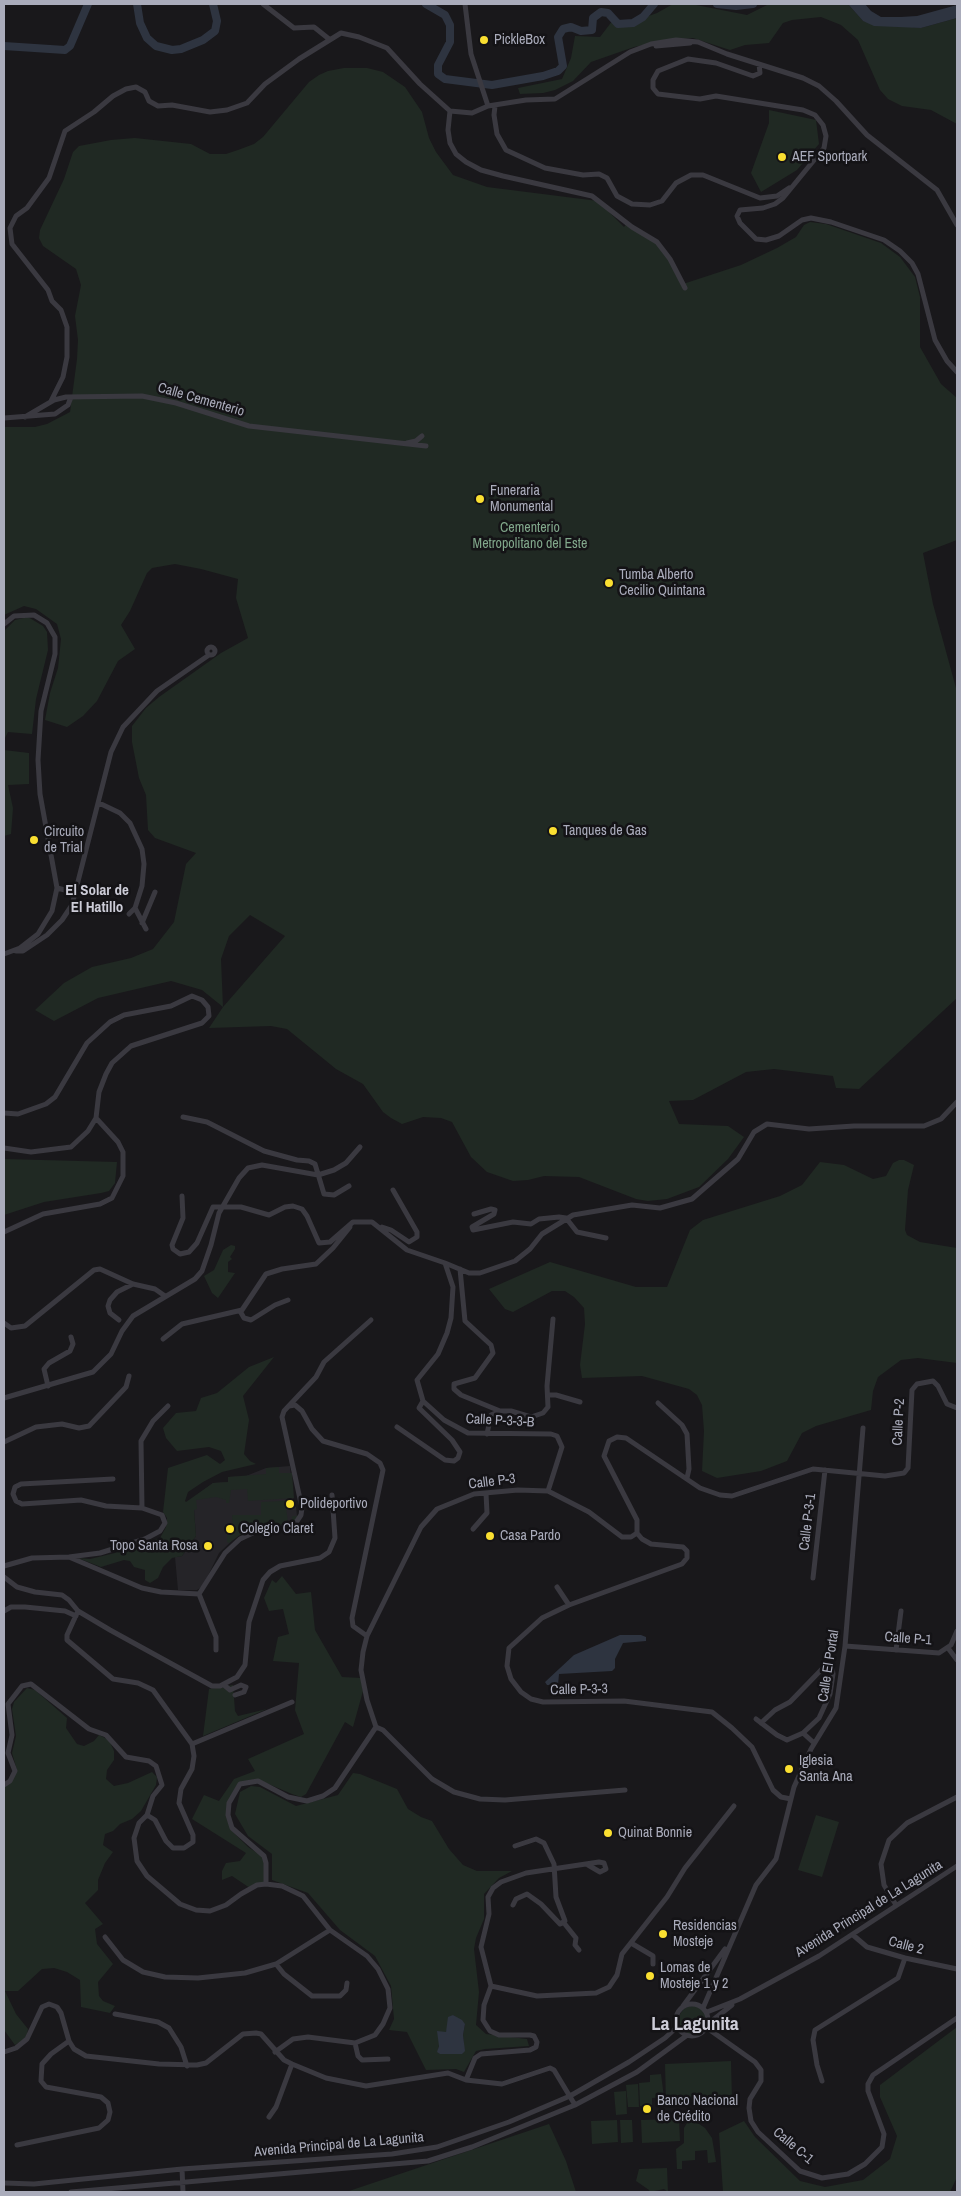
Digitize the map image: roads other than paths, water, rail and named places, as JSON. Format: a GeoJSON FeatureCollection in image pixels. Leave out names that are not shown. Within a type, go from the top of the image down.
{"type":"FeatureCollection","features":[{"type":"Feature","properties":{"kind":"street"},"geometry":{"type":"LineString","coordinates":[[263,4],[294,28],[314,27],[329,39]]}},
{"type":"Feature","properties":{"kind":"street"},"geometry":{"type":"LineString","coordinates":[[465,4],[475,68],[487,105]]}},
{"type":"Feature","properties":{"kind":"street"},"geometry":{"type":"LineString","coordinates":[[25,417],[53,400],[63,377],[67,357],[67,327],[61,310],[12,244],[9,234],[12,222],[27,208],[48,178],[63,134],[113,96],[132,87],[141,89],[149,101],[158,106],[172,105],[217,112],[241,106],[299,59],[337,34],[347,34],[387,48],[424,89],[450,111],[472,113],[487,105],[495,106],[526,100],[555,99],[630,52],[651,47],[698,42],[803,78],[819,86],[836,101],[867,135],[937,190],[957,225]]}},
{"type":"Feature","properties":{"kind":"street"},"geometry":{"type":"LineString","coordinates":[[759,64],[760,74],[753,76],[716,63],[688,59],[658,71],[653,80],[653,88],[658,94],[700,99],[716,96],[803,110],[815,115],[823,125],[826,136],[824,148],[796,184],[775,204],[740,210],[737,216],[740,223],[756,239],[766,240],[779,236],[802,220],[811,218],[831,222],[884,240],[912,263],[918,274],[935,340],[947,361],[957,372]]}},
{"type":"Feature","properties":{"kind":"street"},"geometry":{"type":"LineString","coordinates":[[495,106],[494,114],[498,134],[506,150],[545,168],[583,175],[599,174],[608,178],[616,196],[632,204],[650,205],[662,201],[676,183],[691,175],[703,174],[760,198],[777,196],[796,184]]}},
{"type":"Feature","properties":{"kind":"street"},"geometry":{"type":"LineString","coordinates":[[450,111],[448,130],[450,142],[456,154],[466,162],[496,174],[592,196],[632,227],[657,242],[670,258],[685,288]]}},
{"type":"Feature","properties":{"kind":"street"},"geometry":{"type":"LineString","coordinates":[[4,418],[60,412],[68,405],[71,397]]}},
{"type":"Feature","properties":{"kind":"street","name":"Calle Cementerio"},"geometry":{"type":"LineString","coordinates":[[53,400],[71,397],[160,398],[249,426],[426,446]]}},
{"type":"Feature","properties":{"kind":"street"},"geometry":{"type":"LineString","coordinates":[[53,400],[61,404],[60,412]]}},
{"type":"Feature","properties":{"kind":"street","name":"Calle Cementerio"},"geometry":{"type":"LineString","coordinates":[[401,444],[416,440],[422,436]]}},
{"type":"Feature","properties":{"kind":"street"},"geometry":{"type":"LineString","coordinates":[[4,624],[14,616],[34,615],[47,623],[55,636],[55,654],[41,711],[38,760],[40,794],[57,888],[52,911],[45,925],[34,938],[13,952]]}},
{"type":"Feature","properties":{"kind":"street"},"geometry":{"type":"LineString","coordinates":[[4,954],[23,950],[37,943],[56,927],[72,905],[111,752],[123,727],[157,690],[209,655]]}},
{"type":"Feature","properties":{"kind":"street"},"geometry":{"type":"LineString","coordinates":[[99,803],[120,813],[130,823],[142,849],[144,877],[135,908],[128,914]]}},
{"type":"Feature","properties":{"kind":"street"},"geometry":{"type":"LineString","coordinates":[[57,888],[69,891],[76,888]]}},
{"type":"Feature","properties":{"kind":"street"},"geometry":{"type":"LineString","coordinates":[[142,923],[155,892]]}},
{"type":"Feature","properties":{"kind":"street"},"geometry":{"type":"LineString","coordinates":[[135,908],[146,929]]}},
{"type":"Feature","properties":{"kind":"street"},"geometry":{"type":"LineString","coordinates":[[4,1113],[18,1114],[46,1104],[55,1097],[86,1044],[110,1022],[124,1015],[171,1006],[192,996],[202,1000],[208,1007],[209,1016],[202,1024],[130,1046],[112,1063],[99,1092],[96,1118],[90,1128],[71,1147],[31,1152],[4,1148]]}},
{"type":"Feature","properties":{"kind":"street"},"geometry":{"type":"LineString","coordinates":[[474,1214],[490,1209],[495,1210],[494,1214],[472,1227],[473,1230],[513,1222],[531,1224],[545,1218],[566,1218],[632,1205],[660,1208],[692,1199],[738,1159],[754,1132],[767,1124],[809,1129],[854,1126],[924,1126],[941,1119],[957,1102]]}},
{"type":"Feature","properties":{"kind":"street"},"geometry":{"type":"LineString","coordinates":[[183,1117],[207,1122],[264,1150],[315,1164],[324,1194],[334,1195],[349,1186]]}},
{"type":"Feature","properties":{"kind":"street"},"geometry":{"type":"LineString","coordinates":[[4,1232],[43,1214],[100,1204],[112,1198],[123,1176],[123,1152],[118,1142],[96,1118]]}},
{"type":"Feature","properties":{"kind":"street"},"geometry":{"type":"LineString","coordinates":[[4,1398],[94,1372],[111,1354],[122,1331],[133,1316],[183,1287],[202,1271],[212,1245],[219,1213],[239,1178],[248,1168],[253,1166],[275,1167],[318,1175],[334,1170],[346,1163],[360,1147]]}},
{"type":"Feature","properties":{"kind":"street"},"geometry":{"type":"LineString","coordinates":[[182,1196],[183,1218],[172,1245],[173,1249],[180,1254],[189,1252],[197,1243],[210,1211],[213,1208],[224,1206],[241,1207],[269,1215],[285,1207],[293,1206],[302,1209],[307,1216],[316,1241],[323,1244],[330,1242],[353,1222],[372,1222],[390,1230],[409,1242],[417,1237],[417,1232],[393,1190]]}},
{"type":"Feature","properties":{"kind":"street"},"geometry":{"type":"LineString","coordinates":[[566,1218],[577,1232],[606,1238]]}},
{"type":"Feature","properties":{"kind":"street"},"geometry":{"type":"LineString","coordinates":[[382,1227],[395,1243],[407,1250],[468,1273],[480,1273],[515,1261],[530,1249],[542,1234],[566,1218]]}},
{"type":"Feature","properties":{"kind":"street"},"geometry":{"type":"LineString","coordinates":[[163,1339],[182,1324],[244,1309],[266,1274],[282,1268],[307,1266],[323,1260],[353,1222]]}},
{"type":"Feature","properties":{"kind":"street"},"geometry":{"type":"LineString","coordinates":[[397,1427],[445,1460],[454,1461],[458,1458],[460,1452],[452,1440],[418,1408],[424,1401],[417,1380],[438,1354],[448,1333],[451,1318],[453,1287],[445,1263]]}},
{"type":"Feature","properties":{"kind":"street"},"geometry":{"type":"LineString","coordinates":[[4,1323],[11,1328],[25,1326],[94,1270],[105,1270],[133,1284],[155,1289],[165,1296]]}},
{"type":"Feature","properties":{"kind":"street"},"geometry":{"type":"LineString","coordinates":[[460,1270],[465,1321],[491,1345],[493,1353],[476,1378],[454,1384],[454,1389],[461,1395],[500,1411],[511,1411],[532,1417],[538,1416],[548,1408],[549,1395],[547,1386],[553,1319]]}},
{"type":"Feature","properties":{"kind":"street"},"geometry":{"type":"LineString","coordinates":[[119,1320],[110,1313],[108,1306],[110,1300],[117,1292],[133,1284]]}},
{"type":"Feature","properties":{"kind":"street"},"geometry":{"type":"LineString","coordinates":[[240,1311],[244,1318],[251,1320],[275,1305],[288,1300]]}},
{"type":"Feature","properties":{"kind":"street"},"geometry":{"type":"LineString","coordinates":[[216,1650],[216,1637],[205,1614],[199,1594],[225,1552],[240,1539],[255,1532],[290,1526],[302,1516],[302,1508],[282,1417],[289,1406],[316,1377],[324,1362],[371,1320]]}},
{"type":"Feature","properties":{"kind":"street"},"geometry":{"type":"LineString","coordinates":[[48,1386],[44,1369],[49,1363],[70,1352],[74,1344],[71,1337]]}},
{"type":"Feature","properties":{"kind":"street"},"geometry":{"type":"LineString","coordinates":[[4,1442],[36,1427],[62,1424],[79,1428],[88,1426],[126,1387],[129,1376]]}},
{"type":"Feature","properties":{"kind":"street","name":"Calle P-2"},"geometry":{"type":"LineString","coordinates":[[860,1473],[896,1476],[904,1473],[908,1468],[912,1390],[917,1384],[933,1381],[938,1386],[947,1404],[957,1408]]}},
{"type":"Feature","properties":{"kind":"street"},"geometry":{"type":"LineString","coordinates":[[549,1395],[556,1395],[580,1402]]}},
{"type":"Feature","properties":{"kind":"street","name":"Calle P-3-3-B"},"geometry":{"type":"LineString","coordinates":[[424,1401],[430,1409],[459,1430],[487,1434],[551,1434],[557,1436],[562,1446],[548,1491]]}},
{"type":"Feature","properties":{"kind":"street"},"geometry":{"type":"LineString","coordinates":[[658,1403],[688,1434],[690,1469],[687,1478]]}},
{"type":"Feature","properties":{"kind":"street"},"geometry":{"type":"LineString","coordinates":[[289,1406],[296,1405],[302,1411],[312,1429],[323,1441],[367,1454],[380,1464],[382,1470],[352,1618],[353,1626],[368,1636]]}},
{"type":"Feature","properties":{"kind":"street"},"geometry":{"type":"LineString","coordinates":[[142,1508],[141,1441],[153,1421],[168,1406]]}},
{"type":"Feature","properties":{"kind":"street"},"geometry":{"type":"LineString","coordinates":[[487,1434],[491,1415],[500,1411]]}},
{"type":"Feature","properties":{"kind":"street","name":"Calle El Portal"},"geometry":{"type":"LineString","coordinates":[[705,2010],[729,1945],[756,1885],[776,1859],[794,1787],[814,1743],[836,1708],[845,1646],[863,1428]]}},
{"type":"Feature","properties":{"kind":"street"},"geometry":{"type":"LineString","coordinates":[[637,1533],[637,1520],[604,1456],[609,1441],[617,1437],[626,1438],[700,1488],[720,1495],[732,1496],[812,1469],[860,1473]]}},
{"type":"Feature","properties":{"kind":"street","name":"Calle P-3-1"},"geometry":{"type":"LineString","coordinates":[[813,1578],[825,1470]]}},
{"type":"Feature","properties":{"kind":"street"},"geometry":{"type":"LineString","coordinates":[[4,1566],[32,1558],[68,1557],[100,1553],[153,1536],[164,1526],[165,1519],[157,1512],[142,1508],[106,1506],[81,1500],[22,1504],[16,1501],[13,1494],[15,1487],[21,1484],[112,1478]]}},
{"type":"Feature","properties":{"kind":"street","name":"Calle P-3"},"geometry":{"type":"LineString","coordinates":[[376,1727],[367,1700],[361,1670],[368,1636],[420,1527],[437,1509],[458,1499],[486,1493],[518,1490],[548,1491],[589,1512],[622,1537],[631,1537],[637,1533]]}},
{"type":"Feature","properties":{"kind":"street"},"geometry":{"type":"LineString","coordinates":[[473,1529],[487,1514],[486,1493]]}},
{"type":"Feature","properties":{"kind":"street"},"geometry":{"type":"LineString","coordinates":[[4,1611],[10,1607],[25,1607],[77,1613],[212,1686],[224,1685],[238,1678],[245,1665],[249,1622],[263,1580],[270,1572],[280,1566],[320,1558],[329,1552],[335,1538],[332,1495]]}},
{"type":"Feature","properties":{"kind":"street","name":"Calle P-3-3"},"geometry":{"type":"LineString","coordinates":[[637,1533],[642,1539],[651,1544],[683,1547],[687,1551],[686,1558],[682,1564],[569,1605],[542,1618],[509,1648],[507,1666],[511,1679],[521,1692],[531,1699],[551,1703],[624,1701],[712,1712],[752,1747],[773,1790],[781,1797],[791,1800]]}},
{"type":"Feature","properties":{"kind":"street"},"geometry":{"type":"LineString","coordinates":[[68,1557],[142,1588],[161,1592],[199,1594]]}},
{"type":"Feature","properties":{"kind":"street"},"geometry":{"type":"LineString","coordinates":[[4,1577],[17,1587],[35,1592],[62,1595],[69,1600],[77,1613]]}},
{"type":"Feature","properties":{"kind":"street"},"geometry":{"type":"LineString","coordinates":[[557,1587],[569,1605]]}},
{"type":"Feature","properties":{"kind":"street"},"geometry":{"type":"LineString","coordinates":[[896,1650],[901,1611]]}},
{"type":"Feature","properties":{"kind":"street"},"geometry":{"type":"LineString","coordinates":[[77,1613],[66,1635],[67,1640],[76,1651],[112,1678],[138,1683],[153,1690],[192,1744],[194,1756],[192,1769],[181,1789],[179,1803],[193,1835],[193,1842],[184,1848],[173,1848],[166,1841],[155,1820],[147,1815]]}},
{"type":"Feature","properties":{"kind":"street","name":"Calle P-1"},"geometry":{"type":"LineString","coordinates":[[845,1646],[939,1653],[948,1648],[957,1631]]}},
{"type":"Feature","properties":{"kind":"street"},"geometry":{"type":"LineString","coordinates":[[948,1648],[957,1660]]}},
{"type":"Feature","properties":{"kind":"street"},"geometry":{"type":"LineString","coordinates":[[756,1719],[761,1723],[787,1740],[803,1733],[819,1718],[830,1694],[832,1668],[829,1666],[822,1669],[790,1702],[775,1710],[761,1723]]}},
{"type":"Feature","properties":{"kind":"street"},"geometry":{"type":"LineString","coordinates":[[4,1785],[10,1781],[15,1772],[8,1753],[12,1736],[8,1704],[22,1686],[31,1684],[88,1729],[106,1734],[126,1757],[150,1761],[156,1766],[162,1782],[149,1805],[147,1815],[139,1824],[134,1838],[137,1861],[147,1876],[180,1904],[196,1910],[214,1910],[226,1905],[249,1889],[266,1884],[290,1889],[303,1896],[330,1930],[372,1961],[384,1980],[389,1995],[390,2008],[383,2024],[371,2038],[355,2043],[308,2037],[293,2039],[276,2052]]}},
{"type":"Feature","properties":{"kind":"street"},"geometry":{"type":"LineString","coordinates":[[224,1685],[230,1690],[242,1685],[246,1687],[244,1692],[235,1695]]}},
{"type":"Feature","properties":{"kind":"street"},"geometry":{"type":"LineString","coordinates":[[192,1744],[292,1702]]}},
{"type":"Feature","properties":{"kind":"street"},"geometry":{"type":"LineString","coordinates":[[266,1884],[264,1856],[248,1844],[229,1822],[230,1803],[240,1784],[258,1781],[288,1797],[307,1801],[323,1796],[335,1788],[376,1727],[383,1730],[432,1779],[454,1792],[480,1798],[505,1800],[625,1790]]}},
{"type":"Feature","properties":{"kind":"street"},"geometry":{"type":"LineString","coordinates":[[803,1733],[814,1743]]}},
{"type":"Feature","properties":{"kind":"street"},"geometry":{"type":"LineString","coordinates":[[896,1906],[884,1885],[881,1864],[889,1840],[907,1823],[957,1797]]}},
{"type":"Feature","properties":{"kind":"street"},"geometry":{"type":"LineString","coordinates":[[491,1986],[537,1996],[596,1993],[609,1987],[617,1975],[622,1954],[734,1806]]}},
{"type":"Feature","properties":{"kind":"street"},"geometry":{"type":"LineString","coordinates":[[515,1846],[530,1840],[541,1840],[555,1868],[556,1897],[564,1923],[576,1938],[575,1945],[579,1950]]}},
{"type":"Feature","properties":{"kind":"street"},"geometry":{"type":"LineString","coordinates":[[466,2080],[475,2058],[481,2054],[530,2050],[536,2047],[537,2042],[534,2036],[499,2035],[485,2026],[482,2013],[491,1986],[481,1947],[489,1914],[488,1897],[493,1888],[501,1882],[526,1873],[588,1865]]}},
{"type":"Feature","properties":{"kind":"street","name":"Avenida Principal de La Lagunita"},"geometry":{"type":"LineString","coordinates":[[71,2192],[428,2161],[464,2150],[575,2105],[637,2072],[686,2036],[694,2037],[702,2034],[708,2026],[740,1999],[853,1935],[957,1866]]}},
{"type":"Feature","properties":{"kind":"street"},"geometry":{"type":"LineString","coordinates":[[513,1905],[516,1899],[527,1894],[541,1904],[560,1924],[564,1923]]}},
{"type":"Feature","properties":{"kind":"street"},"geometry":{"type":"LineString","coordinates":[[105,1937],[123,1960],[143,1972],[159,1976],[198,1978],[245,1973],[276,1964],[330,1930]]}},
{"type":"Feature","properties":{"kind":"street","name":"Calle 2"},"geometry":{"type":"LineString","coordinates":[[853,1935],[867,1947],[957,1970]]}},
{"type":"Feature","properties":{"kind":"street"},"geometry":{"type":"LineString","coordinates":[[631,1943],[653,1956],[653,1964]]}},
{"type":"Feature","properties":{"kind":"street","name":"Calle El Portal"},"geometry":{"type":"LineString","coordinates":[[682,2008],[729,1945]]}},
{"type":"Feature","properties":{"kind":"street"},"geometry":{"type":"LineString","coordinates":[[822,2081],[816,2065],[813,2040],[816,2030],[898,1978],[905,1958]]}},
{"type":"Feature","properties":{"kind":"street"},"geometry":{"type":"LineString","coordinates":[[276,1964],[284,1974],[312,1996],[340,1996],[346,1990],[348,1983]]}},
{"type":"Feature","properties":{"kind":"street","name":"Avenida Principal de La Lagunita"},"geometry":{"type":"LineString","coordinates":[[682,2008],[696,2004],[705,2010],[740,1999]]}},
{"type":"Feature","properties":{"kind":"street"},"geometry":{"type":"LineString","coordinates":[[4,2052],[16,2048],[27,2039],[42,2007],[49,2004],[58,2007],[69,2041],[78,2053],[86,2056],[186,2066],[206,2063],[238,2037],[250,2032],[260,2034],[276,2052],[292,2064],[326,2078],[366,2086],[437,2073],[458,2075],[466,2080],[502,2084],[550,2068],[554,2070],[575,2105]]}},
{"type":"Feature","properties":{"kind":"street"},"geometry":{"type":"LineString","coordinates":[[682,2008],[676,2017],[677,2027],[686,2036]]}},
{"type":"Feature","properties":{"kind":"street"},"geometry":{"type":"LineString","coordinates":[[705,2010],[708,2026]]}},
{"type":"Feature","properties":{"kind":"street"},"geometry":{"type":"LineString","coordinates":[[115,2014],[158,2022],[169,2028],[181,2047],[186,2066]]}},
{"type":"Feature","properties":{"kind":"street","name":"Calle C-1"},"geometry":{"type":"LineString","coordinates":[[708,2026],[755,2062],[761,2070],[761,2081],[750,2099],[749,2108],[751,2121],[758,2132],[800,2171],[822,2178],[848,2174],[865,2164],[882,2147],[885,2140],[884,2134],[868,2091],[868,2084],[873,2075],[957,2018]]}},
{"type":"Feature","properties":{"kind":"street","name":"Avenida Principal de La Lagunita"},"geometry":{"type":"LineString","coordinates":[[4,2183],[34,2184],[182,2169],[415,2151],[477,2134],[570,2096],[629,2062],[677,2027]]}},
{"type":"Feature","properties":{"kind":"street"},"geometry":{"type":"LineString","coordinates":[[17,2145],[99,2128],[108,2120],[110,2112],[108,2103],[100,2097],[46,2087],[41,2081],[42,2064],[51,2054],[69,2041]]}},
{"type":"Feature","properties":{"kind":"street"},"geometry":{"type":"LineString","coordinates":[[355,2043],[358,2056],[362,2060],[388,2059]]}},
{"type":"Feature","properties":{"kind":"street"},"geometry":{"type":"LineString","coordinates":[[269,2117],[275,2110],[292,2064]]}},
{"type":"Feature","properties":{"kind":"street"},"geometry":{"type":"LineString","coordinates":[[182,2169],[183,2192]]}},
{"type":"Feature","properties":{"kind":"water"},"geometry":{"type":"Polygon","coordinates":[[[848,4],[865,4],[871,11],[881,17],[917,16],[957,5],[957,18],[921,28],[874,26],[863,21],[848,4]]]}},
{"type":"Feature","properties":{"kind":"water"},"geometry":{"type":"Polygon","coordinates":[[[620,1635],[641,1635],[646,1637],[646,1641],[623,1643],[615,1659],[615,1668],[612,1671],[559,1674],[558,1685],[547,1685],[545,1682],[574,1655],[620,1635]]]}},
{"type":"Feature","properties":{"kind":"water"},"geometry":{"type":"Polygon","coordinates":[[[453,2015],[465,2024],[463,2035],[465,2051],[462,2054],[440,2054],[437,2052],[439,2046],[437,2031],[446,2032],[448,2017],[453,2015]]]}},
{"type":"Feature","properties":{"kind":"waterway"},"geometry":{"type":"LineString","coordinates":[[4,46],[65,50],[70,46],[88,4]]}},
{"type":"Feature","properties":{"kind":"waterway"},"geometry":{"type":"LineString","coordinates":[[137,4],[140,23],[147,38],[156,46],[172,50],[181,49],[203,40],[215,31],[217,21],[213,4]]}},
{"type":"Feature","properties":{"kind":"waterway"},"geometry":{"type":"LineString","coordinates":[[426,4],[445,15],[450,25],[450,42],[438,65],[438,74],[445,79],[492,85],[543,76],[558,71],[563,66],[558,37],[563,29],[571,27],[581,31],[592,30],[593,18],[601,12],[608,13],[618,24],[633,23],[643,17],[654,4]]}},
{"type":"Feature","properties":{"kind":"waterway"},"geometry":{"type":"LineString","coordinates":[[717,4],[736,6],[753,4]]}},
{"type":"Feature","properties":{"kind":"place","name":"PickleBox"},"geometry":{"type":"Point","coordinates":[484,40]}},
{"type":"Feature","properties":{"kind":"place","name":"AEF Sportpark"},"geometry":{"type":"Point","coordinates":[782,157]}},
{"type":"Feature","properties":{"kind":"place","name":"Funeraria Monumental"},"geometry":{"type":"Point","coordinates":[480,499]}},
{"type":"Feature","properties":{"kind":"place","name":"Tumba Alberto Cecilio Quintana"},"geometry":{"type":"Point","coordinates":[609,583]}},
{"type":"Feature","properties":{"kind":"place","name":"Tanques de Gas"},"geometry":{"type":"Point","coordinates":[553,831]}},
{"type":"Feature","properties":{"kind":"place","name":"Circuito de Trial"},"geometry":{"type":"Point","coordinates":[34,840]}},
{"type":"Feature","properties":{"kind":"place","name":"Polideportivo"},"geometry":{"type":"Point","coordinates":[290,1504]}},
{"type":"Feature","properties":{"kind":"place","name":"Colegio Claret"},"geometry":{"type":"Point","coordinates":[230,1529]}},
{"type":"Feature","properties":{"kind":"place","name":"Casa Pardo"},"geometry":{"type":"Point","coordinates":[490,1536]}},
{"type":"Feature","properties":{"kind":"place","name":"Topo Santa Rosa"},"geometry":{"type":"Point","coordinates":[208,1546]}},
{"type":"Feature","properties":{"kind":"place","name":"Iglesia Santa Ana"},"geometry":{"type":"Point","coordinates":[789,1769]}},
{"type":"Feature","properties":{"kind":"place","name":"Quinat Bonnie"},"geometry":{"type":"Point","coordinates":[608,1833]}},
{"type":"Feature","properties":{"kind":"place","name":"Residencias Mosteje"},"geometry":{"type":"Point","coordinates":[663,1934]}},
{"type":"Feature","properties":{"kind":"place","name":"Lomas de Mosteje 1 y 2"},"geometry":{"type":"Point","coordinates":[650,1976]}},
{"type":"Feature","properties":{"kind":"place","name":"Banco Nacional de Crédito"},"geometry":{"type":"Point","coordinates":[647,2109]}},
{"type":"Feature","properties":{"kind":"district","name":"El Solar de El Hatillo"},"geometry":{"type":"Point","coordinates":[97,900]}},
{"type":"Feature","properties":{"kind":"district","name":"La Lagunita"},"geometry":{"type":"Point","coordinates":[695,2025]}},
{"type":"Feature","properties":{"kind":"park label","name":"Cementerio Metropolitano del Este"},"geometry":{"type":"Point","coordinates":[530,536]}}]}
